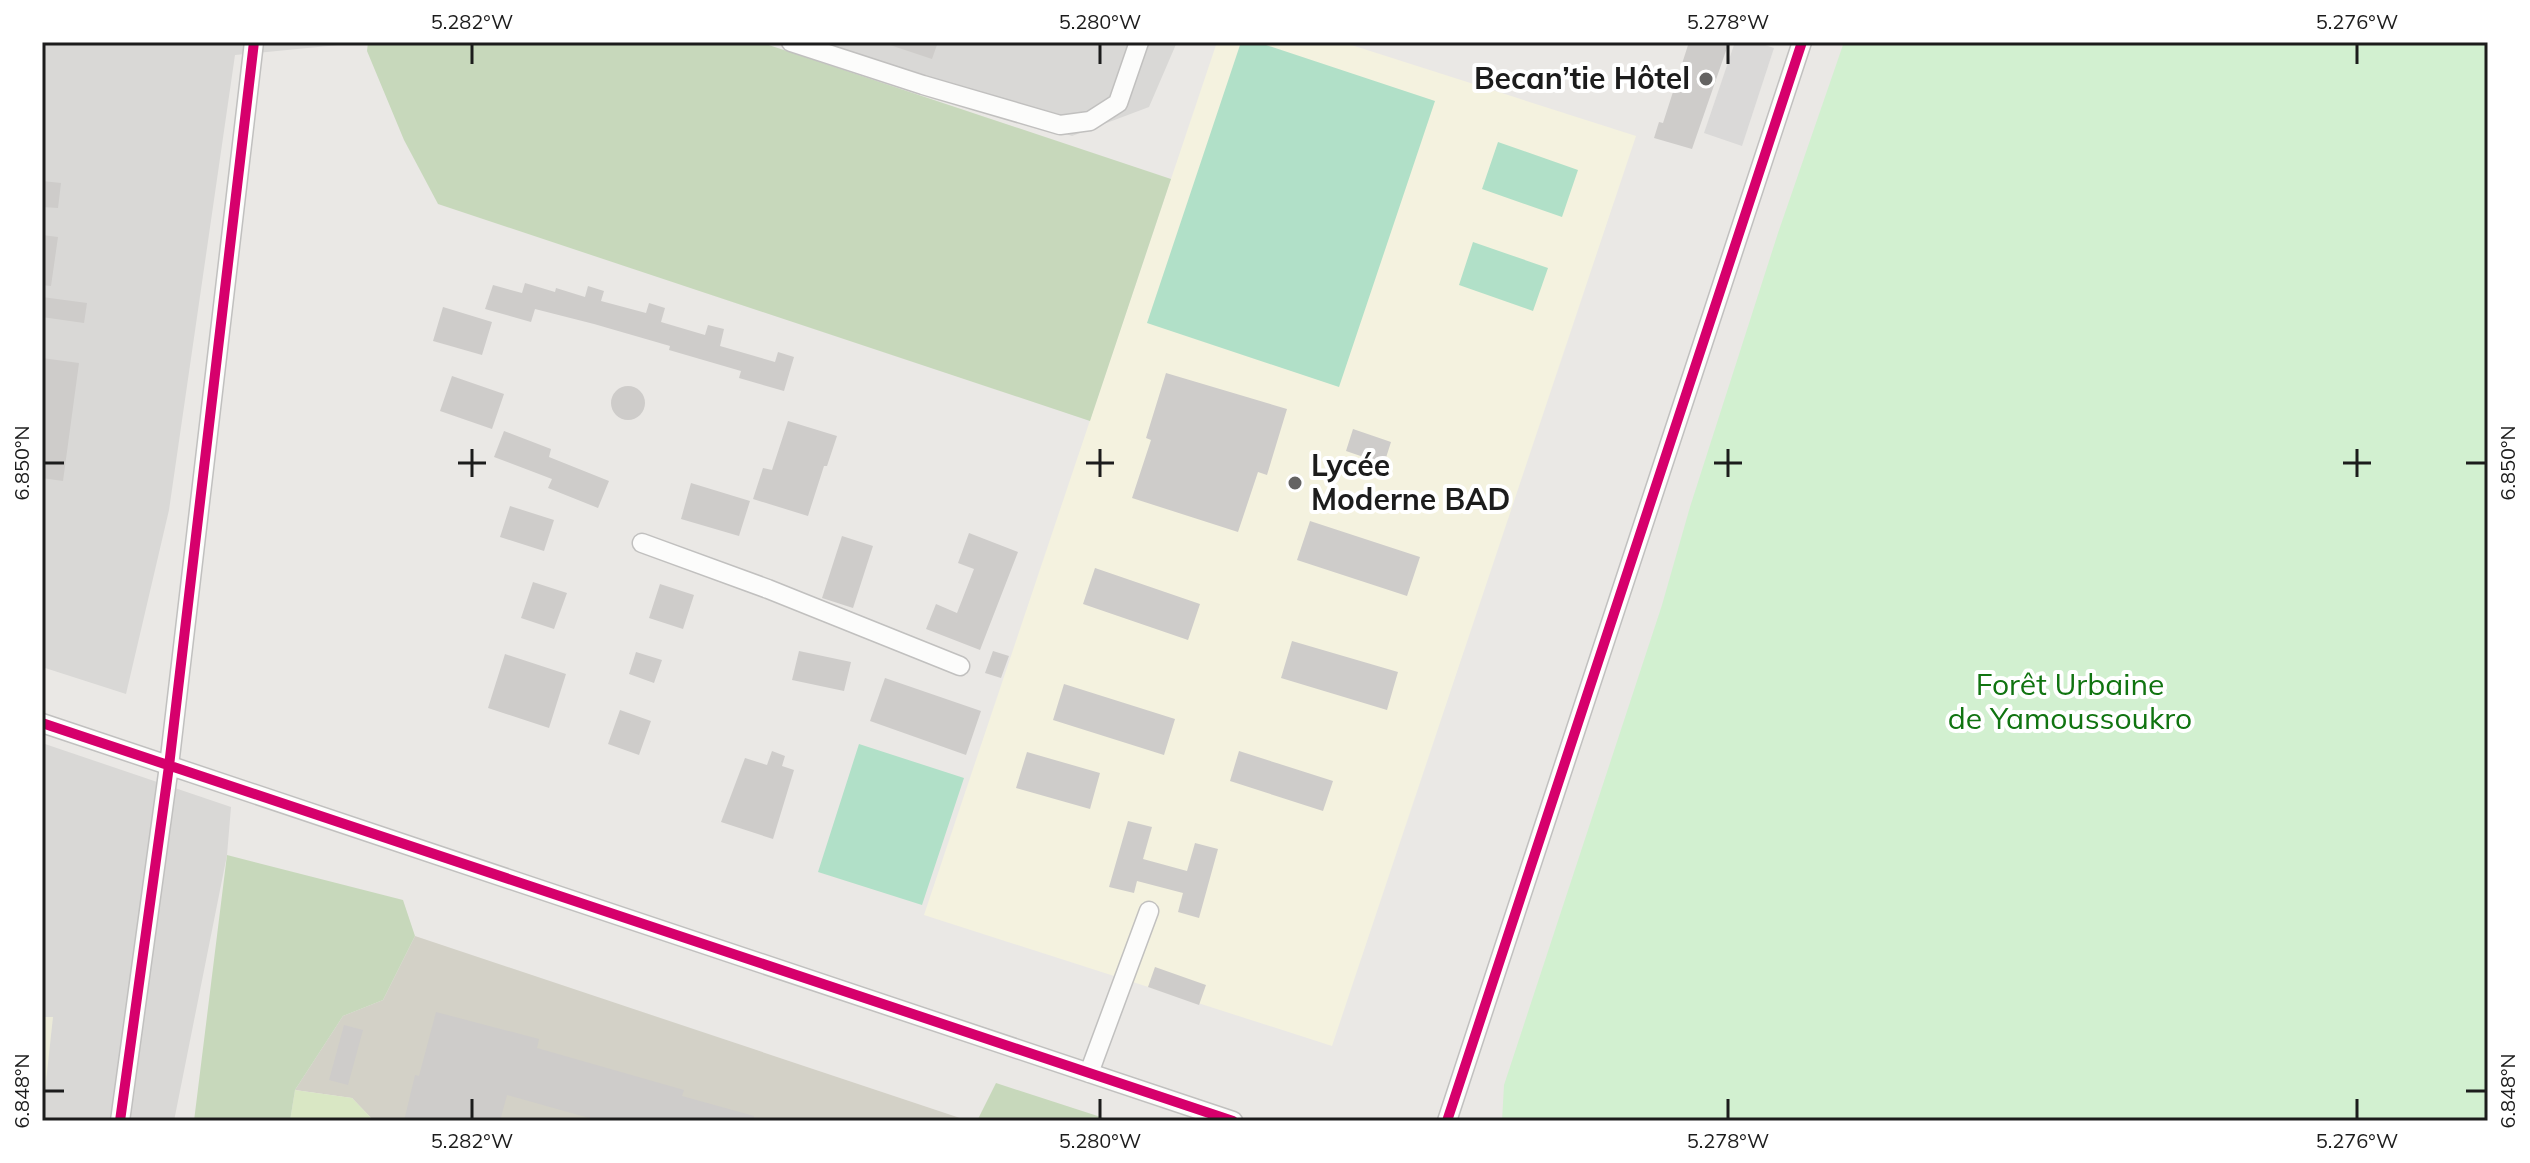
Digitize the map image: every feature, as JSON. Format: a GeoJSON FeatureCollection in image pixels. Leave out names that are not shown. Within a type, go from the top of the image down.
{"type":"FeatureCollection","features":[{"type":"Feature","properties":{"kind":"street"},"geometry":{"type":"LineString","coordinates":[[120,1121],[169,766],[254,42]]}},
{"type":"Feature","properties":{"kind":"street"},"geometry":{"type":"LineString","coordinates":[[791,42],[1060,125],[1090,121],[1118,103],[1139,42]]}},
{"type":"Feature","properties":{"kind":"street"},"geometry":{"type":"LineString","coordinates":[[1447,1121],[1802,42]]}},
{"type":"Feature","properties":{"kind":"street"},"geometry":{"type":"LineString","coordinates":[[642,543],[768,589],[960,666]]}},
{"type":"Feature","properties":{"kind":"street"},"geometry":{"type":"LineString","coordinates":[[42,723],[1233,1121]]}},
{"type":"Feature","properties":{"kind":"street"},"geometry":{"type":"LineString","coordinates":[[1089,1073],[1149,911]]}},
{"type":"Feature","properties":{"kind":"shaded area"},"geometry":{"type":"Polygon","coordinates":[[[42,42],[339,42],[338,45],[235,55],[169,510],[126,694],[42,667],[42,42]]]}},
{"type":"Feature","properties":{"kind":"shaded area"},"geometry":{"type":"Polygon","coordinates":[[[779,42],[1177,42],[1149,107],[1072,136],[779,42]]]}},
{"type":"Feature","properties":{"kind":"shaded area","name":"Lycée Moderne BAD"},"geometry":{"type":"Polygon","coordinates":[[[1217,42],[1342,42],[1636,136],[1332,1046],[924,915],[1217,42]]]}},
{"type":"Feature","properties":{"kind":"shaded area"},"geometry":{"type":"Polygon","coordinates":[[[1735,42],[1756,42],[1774,48],[1742,146],[1704,133],[1735,42]]]}},
{"type":"Feature","properties":{"kind":"shaded area"},"geometry":{"type":"Polygon","coordinates":[[[42,743],[231,807],[227,855],[174,1121],[42,1121],[42,743]]]}},
{"type":"Feature","properties":{"kind":"shaded area"},"geometry":{"type":"Polygon","coordinates":[[[415,936],[969,1121],[374,1121],[352,1098],[295,1090],[343,1016],[383,1000],[415,936]]]}},
{"type":"Feature","properties":{"kind":"green space"},"geometry":{"type":"Polygon","coordinates":[[[368,42],[760,42],[1171,179],[1090,421],[438,204],[404,140],[367,51],[368,42]]]}},
{"type":"Feature","properties":{"kind":"green space"},"geometry":{"type":"Polygon","coordinates":[[[1241,42],[1257,42],[1435,101],[1339,387],[1147,323],[1241,42]]]}},
{"type":"Feature","properties":{"kind":"green space","name":"Forêt Urbaine de Yamoussoukro"},"geometry":{"type":"Polygon","coordinates":[[[1844,42],[2488,42],[2488,1121],[1502,1121],[1504,1085],[1662,605],[1690,507],[1778,233],[1844,42]]]}},
{"type":"Feature","properties":{"kind":"green space"},"geometry":{"type":"Polygon","coordinates":[[[1498,142],[1578,170],[1562,217],[1482,189],[1498,142]]]}},
{"type":"Feature","properties":{"kind":"green space"},"geometry":{"type":"Polygon","coordinates":[[[1473,242],[1548,268],[1533,311],[1459,285],[1473,242]]]}},
{"type":"Feature","properties":{"kind":"green space"},"geometry":{"type":"Polygon","coordinates":[[[859,744],[964,778],[922,905],[818,872],[859,744]]]}},
{"type":"Feature","properties":{"kind":"green space"},"geometry":{"type":"Polygon","coordinates":[[[227,855],[403,900],[415,936],[383,1000],[343,1016],[295,1090],[290,1121],[194,1121],[227,855]]]}},
{"type":"Feature","properties":{"kind":"green space"},"geometry":{"type":"Polygon","coordinates":[[[42,1017],[53,1017],[42,1118],[42,1017]]]}},
{"type":"Feature","properties":{"kind":"green space"},"geometry":{"type":"Polygon","coordinates":[[[996,1083],[1113,1121],[977,1121],[996,1083]]]}},
{"type":"Feature","properties":{"kind":"green space"},"geometry":{"type":"Polygon","coordinates":[[[295,1090],[352,1098],[374,1121],[290,1121],[295,1090]]]}},
{"type":"Feature","properties":{"kind":"building"},"geometry":{"type":"Polygon","coordinates":[[[890,42],[938,42],[932,59],[890,45],[890,42]]]}},
{"type":"Feature","properties":{"kind":"building"},"geometry":{"type":"Polygon","coordinates":[[[1689,42],[1729,42],[1692,149],[1654,138],[1659,122],[1663,123],[1689,42]]]}},
{"type":"Feature","properties":{"kind":"building"},"geometry":{"type":"Polygon","coordinates":[[[42,181],[61,183],[58,208],[42,207],[42,181]]]}},
{"type":"Feature","properties":{"kind":"building"},"geometry":{"type":"Polygon","coordinates":[[[42,235],[58,237],[51,286],[42,285],[42,235]]]}},
{"type":"Feature","properties":{"kind":"building"},"geometry":{"type":"Polygon","coordinates":[[[525,283],[585,297],[588,286],[604,291],[601,301],[646,313],[649,303],[665,308],[661,322],[705,335],[708,325],[724,329],[720,346],[775,362],[778,352],[794,357],[784,391],[739,378],[741,371],[594,324],[535,309],[531,322],[485,309],[493,285],[522,293],[525,283]]]}},
{"type":"Feature","properties":{"kind":"building"},"geometry":{"type":"Polygon","coordinates":[[[42,297],[87,303],[84,323],[42,317],[42,297]]]}},
{"type":"Feature","properties":{"kind":"building"},"geometry":{"type":"Polygon","coordinates":[[[443,307],[492,322],[482,355],[433,341],[443,307]]]}},
{"type":"Feature","properties":{"kind":"building"},"geometry":{"type":"Polygon","coordinates":[[[42,358],[79,363],[63,481],[42,478],[42,358]]]}},
{"type":"Feature","properties":{"kind":"building"},"geometry":{"type":"Polygon","coordinates":[[[1166,373],[1287,409],[1267,475],[1258,472],[1238,532],[1132,498],[1151,440],[1146,438],[1166,373]]]}},
{"type":"Feature","properties":{"kind":"building"},"geometry":{"type":"Polygon","coordinates":[[[452,376],[504,394],[492,429],[440,411],[452,376]]]}},
{"type":"Feature","properties":{"kind":"building"},"geometry":{"type":"Polygon","coordinates":[[[628,386],[640,391],[645,403],[640,415],[628,420],[616,415],[611,403],[616,391],[628,386]]]}},
{"type":"Feature","properties":{"kind":"building"},"geometry":{"type":"Polygon","coordinates":[[[788,421],[837,436],[808,516],[753,499],[763,468],[772,470],[788,421]]]}},
{"type":"Feature","properties":{"kind":"building"},"geometry":{"type":"Polygon","coordinates":[[[1353,429],[1391,442],[1384,464],[1346,451],[1353,429]]]}},
{"type":"Feature","properties":{"kind":"building"},"geometry":{"type":"Polygon","coordinates":[[[504,431],[551,449],[549,457],[609,481],[598,508],[548,488],[552,479],[494,457],[504,431]]]}},
{"type":"Feature","properties":{"kind":"building"},"geometry":{"type":"Polygon","coordinates":[[[691,483],[750,501],[739,536],[681,519],[691,483]]]}},
{"type":"Feature","properties":{"kind":"building"},"geometry":{"type":"Polygon","coordinates":[[[510,506],[554,520],[544,551],[500,537],[510,506]]]}},
{"type":"Feature","properties":{"kind":"building"},"geometry":{"type":"Polygon","coordinates":[[[1310,521],[1420,557],[1407,596],[1297,560],[1310,521]]]}},
{"type":"Feature","properties":{"kind":"building"},"geometry":{"type":"Polygon","coordinates":[[[969,533],[1018,552],[980,650],[926,629],[936,604],[957,613],[974,569],[958,563],[969,533]]]}},
{"type":"Feature","properties":{"kind":"building"},"geometry":{"type":"Polygon","coordinates":[[[842,536],[873,546],[853,608],[822,598],[842,536]]]}},
{"type":"Feature","properties":{"kind":"building"},"geometry":{"type":"Polygon","coordinates":[[[1095,568],[1200,604],[1188,640],[1083,604],[1095,568]]]}},
{"type":"Feature","properties":{"kind":"building"},"geometry":{"type":"Polygon","coordinates":[[[533,582],[567,593],[554,629],[521,618],[533,582]]]}},
{"type":"Feature","properties":{"kind":"building"},"geometry":{"type":"Polygon","coordinates":[[[660,584],[694,595],[683,629],[649,618],[660,584]]]}},
{"type":"Feature","properties":{"kind":"building"},"geometry":{"type":"Polygon","coordinates":[[[1292,641],[1398,672],[1387,710],[1281,678],[1292,641]]]}},
{"type":"Feature","properties":{"kind":"building"},"geometry":{"type":"Polygon","coordinates":[[[799,651],[851,662],[844,691],[792,680],[799,651]]]}},
{"type":"Feature","properties":{"kind":"building"},"geometry":{"type":"Polygon","coordinates":[[[993,651],[1009,656],[1001,678],[985,673],[993,651]]]}},
{"type":"Feature","properties":{"kind":"building"},"geometry":{"type":"Polygon","coordinates":[[[636,652],[662,660],[654,683],[629,674],[636,652]]]}},
{"type":"Feature","properties":{"kind":"building"},"geometry":{"type":"Polygon","coordinates":[[[505,654],[566,674],[549,728],[488,708],[505,654]]]}},
{"type":"Feature","properties":{"kind":"building"},"geometry":{"type":"Polygon","coordinates":[[[885,678],[981,711],[966,755],[870,721],[885,678]]]}},
{"type":"Feature","properties":{"kind":"building"},"geometry":{"type":"Polygon","coordinates":[[[1064,684],[1175,719],[1164,755],[1053,720],[1064,684]]]}},
{"type":"Feature","properties":{"kind":"building"},"geometry":{"type":"Polygon","coordinates":[[[620,710],[651,721],[639,755],[608,744],[620,710]]]}},
{"type":"Feature","properties":{"kind":"building"},"geometry":{"type":"Polygon","coordinates":[[[772,751],[785,756],[782,766],[794,770],[773,839],[721,822],[745,758],[767,765],[772,751]]]}},
{"type":"Feature","properties":{"kind":"building"},"geometry":{"type":"Polygon","coordinates":[[[1239,751],[1333,781],[1323,811],[1230,781],[1239,751]]]}},
{"type":"Feature","properties":{"kind":"building"},"geometry":{"type":"Polygon","coordinates":[[[1027,752],[1100,773],[1090,809],[1016,788],[1027,752]]]}},
{"type":"Feature","properties":{"kind":"building"},"geometry":{"type":"Polygon","coordinates":[[[1128,821],[1152,827],[1143,859],[1187,871],[1195,843],[1218,849],[1199,918],[1178,912],[1183,893],[1137,881],[1134,893],[1109,887],[1128,821]]]}},
{"type":"Feature","properties":{"kind":"building"},"geometry":{"type":"Polygon","coordinates":[[[1155,967],[1206,985],[1199,1005],[1148,987],[1155,967]]]}},
{"type":"Feature","properties":{"kind":"building"},"geometry":{"type":"Polygon","coordinates":[[[436,1012],[539,1039],[537,1048],[684,1090],[682,1096],[754,1116],[754,1121],[600,1121],[507,1095],[500,1121],[404,1121],[415,1075],[419,1076],[436,1012]]]}},
{"type":"Feature","properties":{"kind":"building"},"geometry":{"type":"Polygon","coordinates":[[[344,1025],[363,1030],[348,1085],[329,1080],[344,1025]]]}},
{"type":"Feature","properties":{"kind":"cycle path"},"geometry":{"type":"LineString","coordinates":[[120,1121],[169,766],[254,42]]}},
{"type":"Feature","properties":{"kind":"cycle path"},"geometry":{"type":"LineString","coordinates":[[1447,1121],[1802,42]]}},
{"type":"Feature","properties":{"kind":"cycle path"},"geometry":{"type":"LineString","coordinates":[[42,723],[1233,1121]]}},
{"type":"Feature","properties":{"kind":"place","name":"Becan’tie Hôtel"},"geometry":{"type":"Point","coordinates":[1706,79]}},
{"type":"Feature","properties":{"kind":"place","name":"Lycée Moderne BAD"},"geometry":{"type":"Point","coordinates":[1295,483]}}]}
